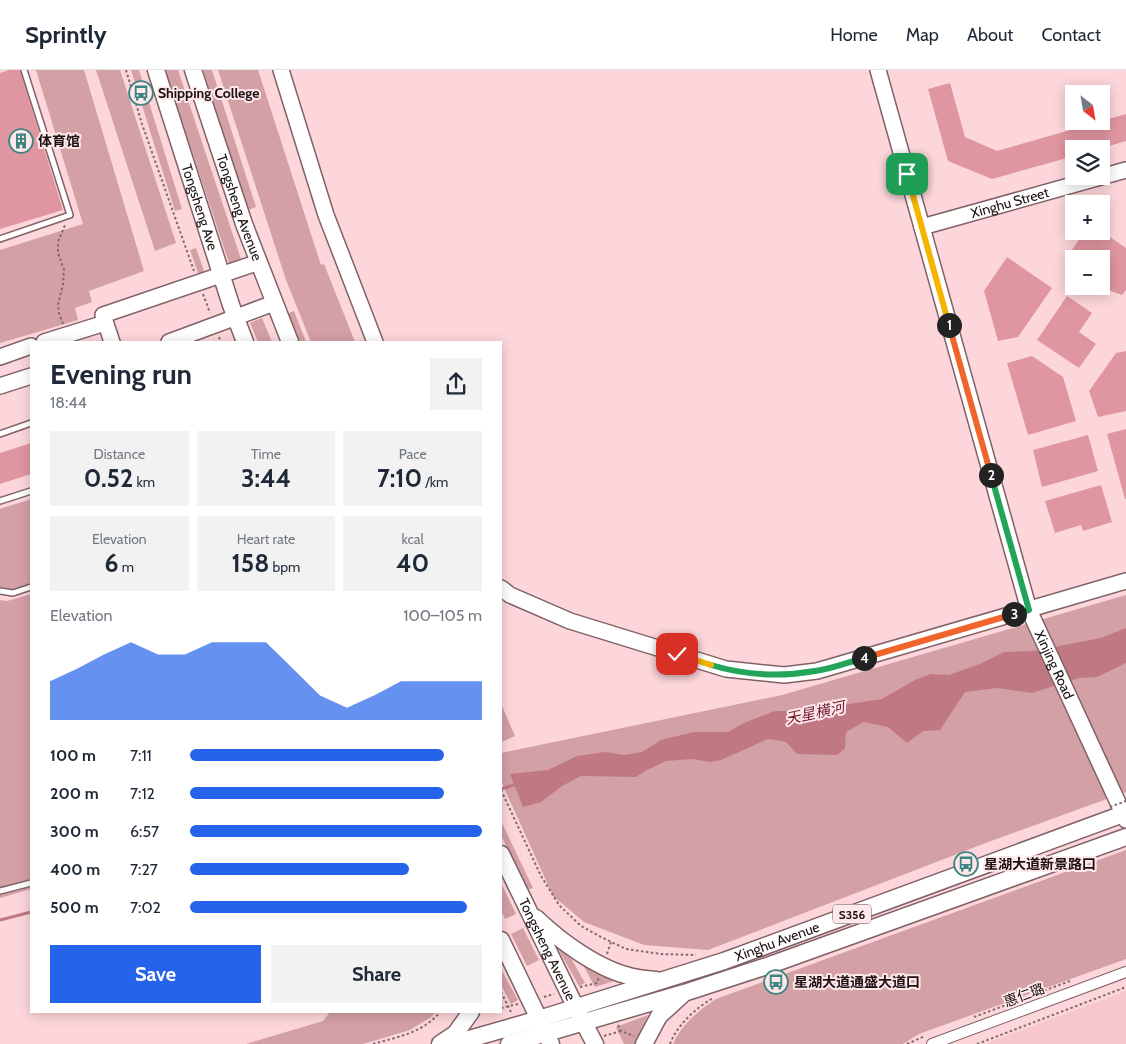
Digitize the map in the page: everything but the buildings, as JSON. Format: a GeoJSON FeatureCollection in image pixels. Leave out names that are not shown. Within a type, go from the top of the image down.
{"type":"FeatureCollection","features":[{"type":"Feature","properties":{"kind":"main road","name":"Tongsheng Ave"},"geometry":{"type":"LineString","coordinates":[[156,70],[221,275],[246,341]]}},
{"type":"Feature","properties":{"kind":"main road","name":"Tongsheng Avenue"},"geometry":{"type":"LineString","coordinates":[[193,70],[244,224],[290,341]]}},
{"type":"Feature","properties":{"kind":"main road","name":"Xinghu Avenue"},"geometry":{"type":"LineString","coordinates":[[509,1044],[545,1032],[580,1015],[663,981],[733,957],[1122,811]]}},
{"type":"Feature","properties":{"kind":"main road","name":"Xinghu Avenue"},"geometry":{"type":"LineString","coordinates":[[580,1015],[684,993],[770,965],[1126,837]]}},
{"type":"Feature","properties":{"kind":"main road","name":"Tongsheng Avenue"},"geometry":{"type":"LineString","coordinates":[[502,856],[595,1044]]}},
{"type":"Feature","properties":{"kind":"main road"},"geometry":{"type":"LineString","coordinates":[[530,913],[572,948],[610,969],[632,977],[663,981]]}},
{"type":"Feature","properties":{"kind":"main road"},"geometry":{"type":"LineString","coordinates":[[502,942],[545,1032]]}},
{"type":"Feature","properties":{"kind":"main road"},"geometry":{"type":"LineString","coordinates":[[644,1044],[659,1016],[684,993]]}},
{"type":"Feature","properties":{"kind":"main road"},"geometry":{"type":"LineString","coordinates":[[440,1044],[455,1034],[470,1013]]}},
{"type":"Feature","properties":{"kind":"main road","name":"Xinghu Avenue"},"geometry":{"type":"LineString","coordinates":[[452,1044],[518,1025],[545,1032]]}},
{"type":"Feature","properties":{"kind":"street"},"geometry":{"type":"LineString","coordinates":[[281,70],[326,216],[375,341]]}},
{"type":"Feature","properties":{"kind":"street","name":"Xinjing Road"},"geometry":{"type":"LineString","coordinates":[[878,70],[1029,610],[1122,811]]}},
{"type":"Feature","properties":{"kind":"street","name":"Xinghu Street"},"geometry":{"type":"LineString","coordinates":[[922,227],[1126,170]]}},
{"type":"Feature","properties":{"kind":"street"},"geometry":{"type":"LineString","coordinates":[[112,341],[103,315],[259,262]]}},
{"type":"Feature","properties":{"kind":"street"},"geometry":{"type":"LineString","coordinates":[[171,341],[274,303]]}},
{"type":"Feature","properties":{"kind":"street"},"geometry":{"type":"LineString","coordinates":[[47,341],[105,322]]}},
{"type":"Feature","properties":{"kind":"street"},"geometry":{"type":"LineString","coordinates":[[0,357],[30,346]]}},
{"type":"Feature","properties":{"kind":"street"},"geometry":{"type":"LineString","coordinates":[[0,386],[30,376]]}},
{"type":"Feature","properties":{"kind":"street"},"geometry":{"type":"LineString","coordinates":[[502,589],[510,595],[570,621],[726,669],[784,675],[817,671],[1126,581]]}},
{"type":"Feature","properties":{"kind":"street","name":"惠仁璐"},"geometry":{"type":"LineString","coordinates":[[932,1044],[1126,972]]}},
{"type":"Feature","properties":{"kind":"lane"},"geometry":{"type":"LineString","coordinates":[[0,239],[70,215],[24,70]]}},
{"type":"Feature","properties":{"kind":"lane"},"geometry":{"type":"LineString","coordinates":[[0,434],[30,423]]}},
{"type":"Feature","properties":{"kind":"lane"},"geometry":{"type":"LineString","coordinates":[[0,501],[30,491]]}},
{"type":"Feature","properties":{"kind":"lane"},"geometry":{"type":"LineString","coordinates":[[0,591],[13,593],[30,587]]}},
{"type":"Feature","properties":{"kind":"lane"},"geometry":{"type":"LineString","coordinates":[[0,891],[30,882]]}},
{"type":"Feature","properties":{"kind":"path"},"geometry":{"type":"LineString","coordinates":[[126,70],[142,124],[221,341]]}},
{"type":"Feature","properties":{"kind":"path"},"geometry":{"type":"LineString","coordinates":[[64,326],[58,313],[64,270],[58,253],[58,242],[63,227],[70,215]]}},
{"type":"Feature","properties":{"kind":"path"},"geometry":{"type":"LineString","coordinates":[[502,792],[541,876],[559,905],[581,926],[601,938],[626,949],[661,954],[704,955]]}},
{"type":"Feature","properties":{"kind":"path"},"geometry":{"type":"LineString","coordinates":[[978,1044],[1126,987]]}},
{"type":"Feature","properties":{"kind":"path"},"geometry":{"type":"LineString","coordinates":[[502,994],[518,1025]]}},
{"type":"Feature","properties":{"kind":"path"},"geometry":{"type":"LineString","coordinates":[[372,1044],[412,1034],[434,1020],[439,1013]]}},
{"type":"Feature","properties":{"kind":"shaded area"},"geometry":{"type":"Polygon","coordinates":[[[36,70],[84,70],[144,271],[89,291],[92,302],[75,308],[78,320],[0,343],[0,250],[83,224],[36,70]]]}},
{"type":"Feature","properties":{"kind":"shaded area"},"geometry":{"type":"Polygon","coordinates":[[[96,70],[120,70],[176,243],[155,251],[96,70]]]}},
{"type":"Feature","properties":{"kind":"shaded area"},"geometry":{"type":"Polygon","coordinates":[[[131,70],[139,70],[182,209],[175,211],[131,70]]]}},
{"type":"Feature","properties":{"kind":"shaded area"},"geometry":{"type":"Polygon","coordinates":[[[165,70],[178,70],[246,274],[234,278],[165,70]]]}},
{"type":"Feature","properties":{"kind":"shaded area"},"geometry":{"type":"Polygon","coordinates":[[[203,70],[212,70],[256,207],[248,210],[203,70]]]}},
{"type":"Feature","properties":{"kind":"shaded area"},"geometry":{"type":"Polygon","coordinates":[[[218,70],[258,70],[321,265],[324,264],[355,341],[311,341],[286,280],[218,70]]]}},
{"type":"Feature","properties":{"kind":"shaded area"},"geometry":{"type":"Polygon","coordinates":[[[196,248],[210,288],[204,290],[190,250],[196,248]]]}},
{"type":"Feature","properties":{"kind":"shaded area"},"geometry":{"type":"Polygon","coordinates":[[[294,311],[306,341],[297,341],[286,314],[294,311]]]}},
{"type":"Feature","properties":{"kind":"shaded area"},"geometry":{"type":"Polygon","coordinates":[[[262,318],[272,341],[258,341],[250,323],[262,318]]]}},
{"type":"Feature","properties":{"kind":"shaded area"},"geometry":{"type":"Polygon","coordinates":[[[30,499],[30,583],[11,590],[0,587],[0,509],[30,499]]]}},
{"type":"Feature","properties":{"kind":"shaded area"},"geometry":{"type":"Polygon","coordinates":[[[30,594],[30,889],[0,898],[0,600],[7,601],[30,594]]]}},
{"type":"Feature","properties":{"kind":"shaded area"},"geometry":{"type":"Polygon","coordinates":[[[1126,595],[1126,792],[983,844],[708,950],[644,945],[584,922],[553,896],[502,783],[502,753],[782,695],[1126,595]]]}},
{"type":"Feature","properties":{"kind":"shaded area"},"geometry":{"type":"Polygon","coordinates":[[[502,706],[515,736],[502,742],[502,706]]]}},
{"type":"Feature","properties":{"kind":"shaded area"},"geometry":{"type":"Polygon","coordinates":[[[502,823],[533,888],[527,890],[502,837],[502,823]]]}},
{"type":"Feature","properties":{"kind":"shaded area"},"geometry":{"type":"Polygon","coordinates":[[[1126,850],[1126,959],[919,1034],[903,1044],[673,1044],[676,1037],[691,1018],[716,999],[1126,850]]]}},
{"type":"Feature","properties":{"kind":"shaded area"},"geometry":{"type":"Polygon","coordinates":[[[502,885],[516,914],[505,919],[502,913],[502,885]]]}},
{"type":"Feature","properties":{"kind":"shaded area"},"geometry":{"type":"Polygon","coordinates":[[[523,928],[539,960],[527,966],[511,934],[523,928]]]}},
{"type":"Feature","properties":{"kind":"shaded area"},"geometry":{"type":"Polygon","coordinates":[[[557,947],[568,953],[585,983],[579,986],[557,947]]]}},
{"type":"Feature","properties":{"kind":"shaded area"},"geometry":{"type":"Polygon","coordinates":[[[583,965],[617,980],[595,987],[583,965]]]}},
{"type":"Feature","properties":{"kind":"shaded area"},"geometry":{"type":"Polygon","coordinates":[[[502,971],[518,1000],[511,1004],[502,987],[502,971]]]}},
{"type":"Feature","properties":{"kind":"shaded area"},"geometry":{"type":"Polygon","coordinates":[[[1126,991],[1126,1044],[985,1044],[1126,991]]]}},
{"type":"Feature","properties":{"kind":"shaded area"},"geometry":{"type":"Polygon","coordinates":[[[329,1013],[435,1013],[410,1030],[363,1044],[246,1044],[323,1021],[329,1013]]]}},
{"type":"Feature","properties":{"kind":"shaded area"},"geometry":{"type":"Polygon","coordinates":[[[648,1015],[635,1044],[624,1044],[616,1027],[648,1015]]]}},
{"type":"Feature","properties":{"kind":"water"},"geometry":{"type":"Polygon","coordinates":[[[1126,628],[1126,663],[1097,677],[1079,678],[1032,693],[997,688],[965,692],[940,730],[923,731],[907,743],[888,727],[864,722],[846,732],[845,748],[837,755],[797,754],[786,742],[768,739],[721,760],[710,762],[692,759],[666,761],[636,777],[581,776],[562,786],[541,802],[523,807],[510,774],[548,770],[577,756],[605,752],[624,755],[642,752],[661,740],[694,732],[728,732],[744,723],[775,711],[803,711],[882,699],[915,680],[931,674],[949,675],[982,663],[1004,652],[1033,651],[1101,638],[1126,628]]]}},
{"type":"Feature","properties":{"kind":"waterway","name":"天星横河"},"geometry":{"type":"LineString","coordinates":[[502,789],[517,784]]}},
{"type":"Feature","properties":{"kind":"waterway","name":"天星横河"},"geometry":{"type":"LineString","coordinates":[[0,920],[30,912]]}},
{"type":"Feature","properties":{"kind":"place","name":"Shipping College"},"geometry":{"type":"Point","coordinates":[141,93]}},
{"type":"Feature","properties":{"kind":"place","name":"体育馆"},"geometry":{"type":"Point","coordinates":[21,141]}},
{"type":"Feature","properties":{"kind":"place","name":"星湖大道新景路口"},"geometry":{"type":"Point","coordinates":[966,864]}},
{"type":"Feature","properties":{"kind":"place","name":"星湖大道通盛大道口"},"geometry":{"type":"Point","coordinates":[776,982]}},
{"type":"Feature","properties":{"kind":"route"},"geometry":{"type":"LineString","coordinates":[[677,654],[726,669],[784,675],[817,671],[1029,610],[907,174]]}}]}
